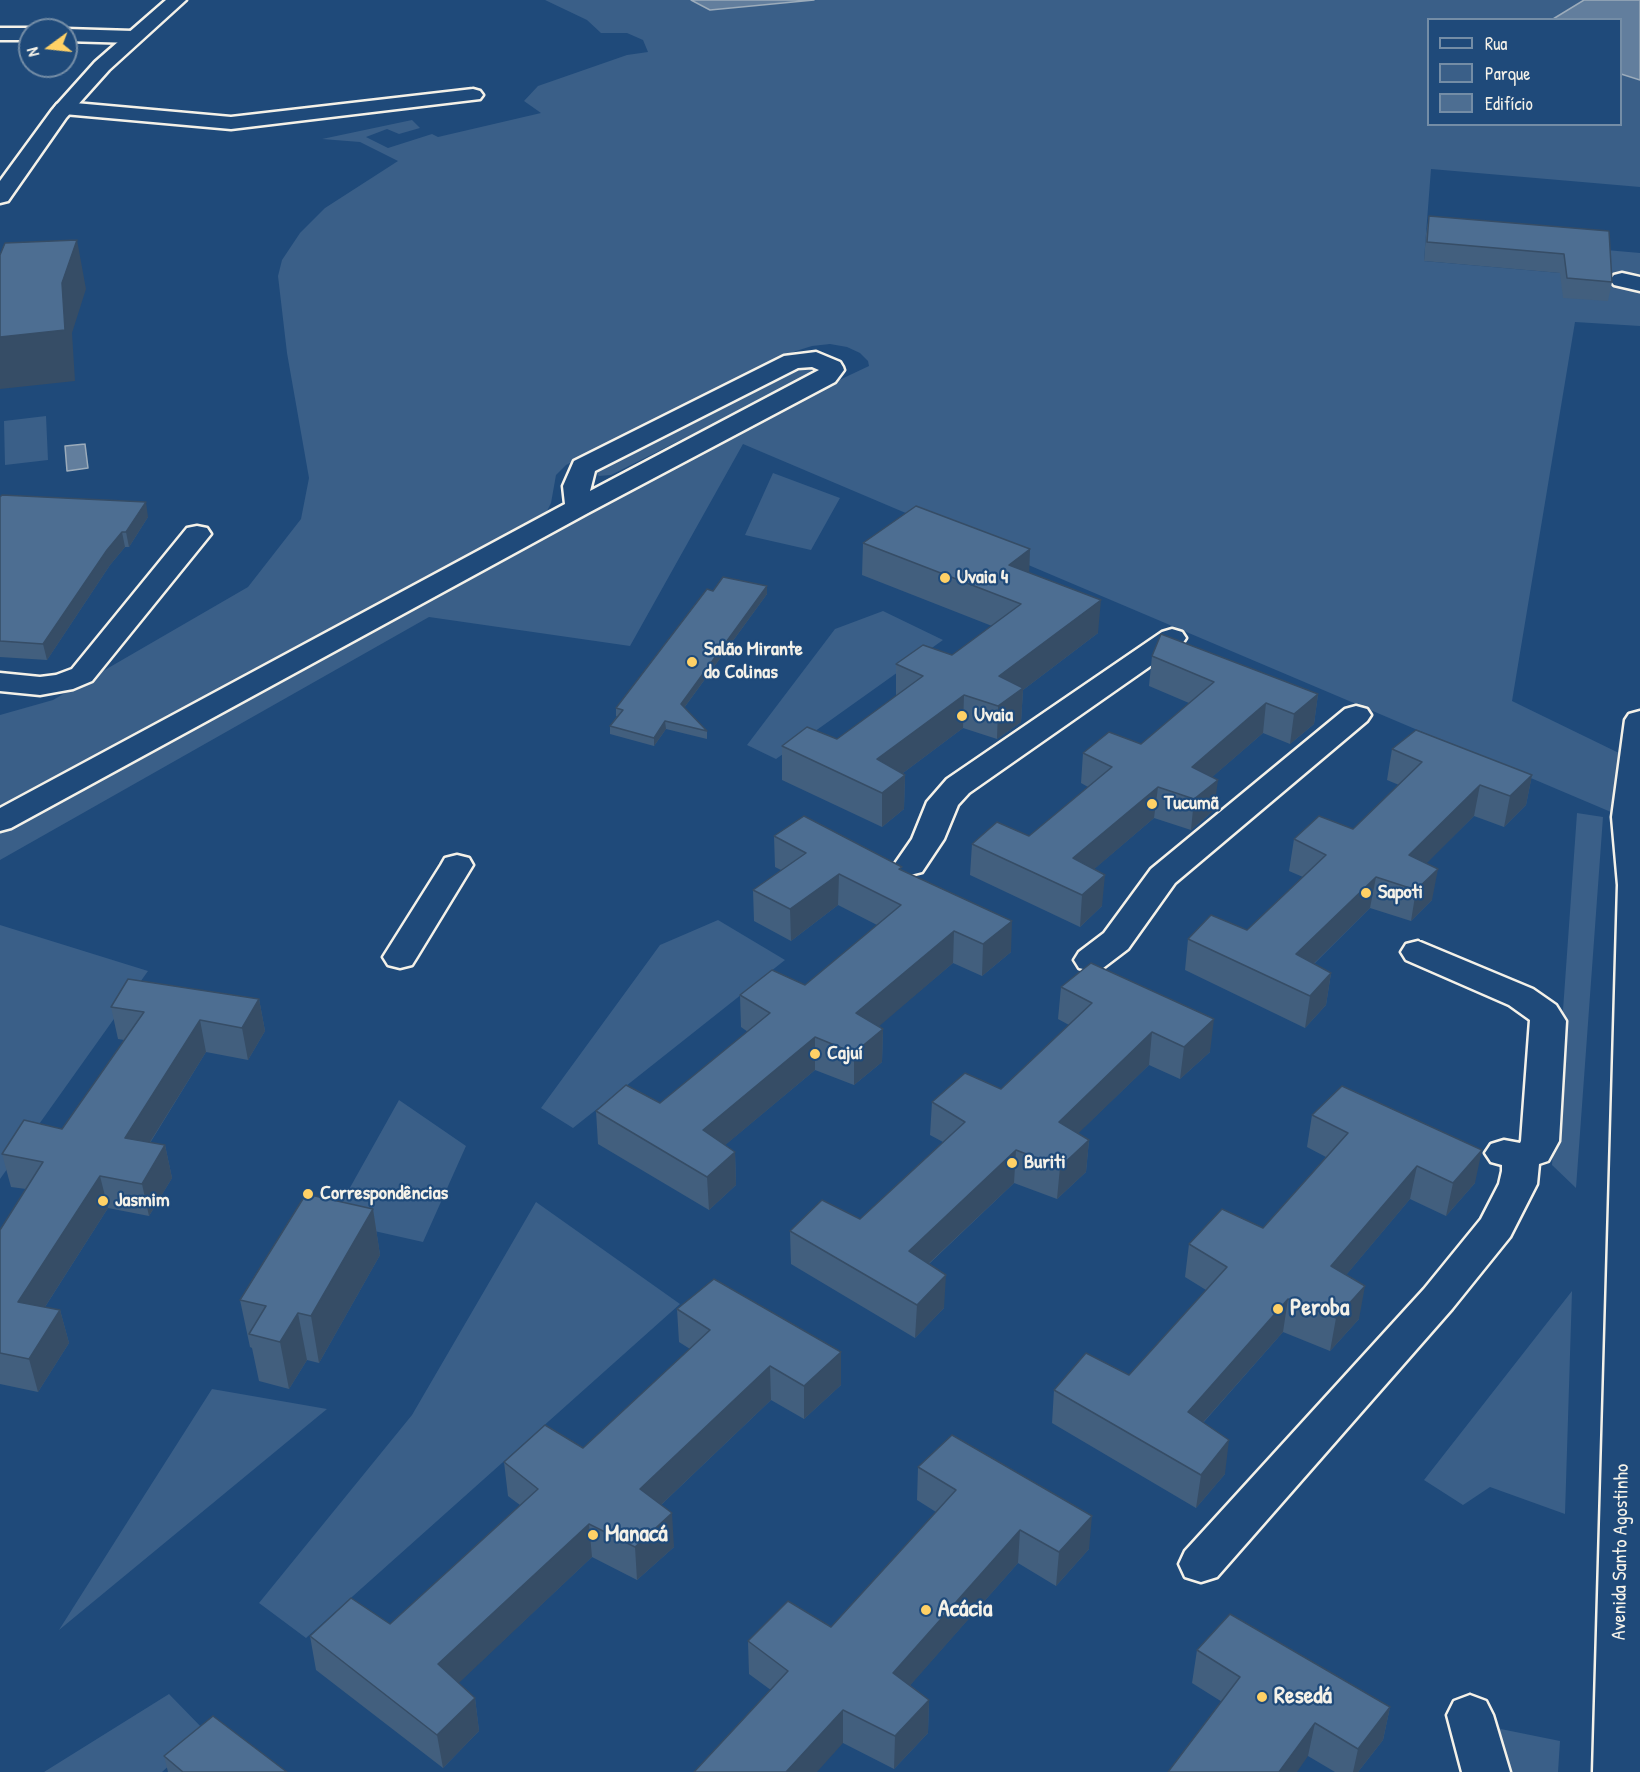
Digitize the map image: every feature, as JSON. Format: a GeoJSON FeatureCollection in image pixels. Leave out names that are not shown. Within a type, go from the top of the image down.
{"type":"FeatureCollection","features":[{"type":"Feature","properties":{"kind":"street"},"geometry":{"type":"LineString","coordinates":[[0,196],[64,108],[102,66],[177,0]]}},
{"type":"Feature","properties":{"kind":"street"},"geometry":{"type":"LineString","coordinates":[[0,34],[18,34]]}},
{"type":"Feature","properties":{"kind":"street"},"geometry":{"type":"LineString","coordinates":[[78,35],[133,37]]}},
{"type":"Feature","properties":{"kind":"street"},"geometry":{"type":"LineString","coordinates":[[64,108],[231,123],[473,95]]}},
{"type":"Feature","properties":{"kind":"street"},"geometry":{"type":"LineString","coordinates":[[0,821],[579,507],[826,377],[832,370],[831,367],[816,359],[793,361],[583,467],[576,486],[579,507]]}},
{"type":"Feature","properties":{"kind":"street"},"geometry":{"type":"LineString","coordinates":[[0,682],[40,686],[62,683],[82,675],[197,534]]}},
{"type":"Feature","properties":{"kind":"street"},"geometry":{"type":"LineString","coordinates":[[910,865],[928,839],[943,802],[958,786],[1172,638]]}},
{"type":"Feature","properties":{"kind":"street"},"geometry":{"type":"LineString","coordinates":[[1092,960],[1116,941],[1163,876],[1356,716]]}},
{"type":"Feature","properties":{"kind":"street","name":"Avenida Santo Agostinho"},"geometry":{"type":"LineString","coordinates":[[1617,1772],[1636,857],[1628,817],[1640,720]]}},
{"type":"Feature","properties":{"kind":"street"},"geometry":{"type":"LineString","coordinates":[[400,957],[457,865]]}},
{"type":"Feature","properties":{"kind":"street"},"geometry":{"type":"LineString","coordinates":[[1201,1564],[1438,1299],[1496,1227],[1518,1185],[1521,1171],[1512,1154],[1535,1152],[1540,1141],[1548,1021],[1539,1009],[1521,997],[1418,952]]}},
{"type":"Feature","properties":{"kind":"street"},"geometry":{"type":"LineString","coordinates":[[1470,1715],[1486,1772]]}},
{"type":"Feature","properties":{"kind":"green space"},"geometry":{"type":"Polygon","coordinates":[[[545,0],[691,0],[710,10],[814,0],[1584,0],[1555,18],[1427,18],[1427,126],[1622,126],[1622,74],[1640,80],[1640,187],[1431,169],[1424,261],[1606,277],[1428,234],[1640,253],[1640,326],[1575,322],[1512,701],[1621,754],[1618,815],[743,444],[630,646],[429,617],[0,860],[0,832],[727,433],[869,366],[868,361],[860,353],[847,347],[830,344],[796,351],[566,465],[556,475],[551,503],[547,511],[0,810],[0,715],[53,700],[248,587],[301,519],[309,478],[287,353],[278,276],[282,260],[300,233],[325,208],[398,161],[360,142],[322,139],[412,120],[420,128],[399,134],[387,129],[366,137],[388,148],[432,134],[438,137],[541,113],[524,101],[538,86],[627,55],[648,52],[643,40],[627,33],[601,33],[587,20],[545,0]]]}},
{"type":"Feature","properties":{"kind":"green space"},"geometry":{"type":"Polygon","coordinates":[[[797,367],[815,369],[816,372],[611,475],[599,476],[595,472],[797,367]]]}},
{"type":"Feature","properties":{"kind":"green space"},"geometry":{"type":"Polygon","coordinates":[[[46,416],[48,460],[5,465],[4,421],[46,416]]]}},
{"type":"Feature","properties":{"kind":"green space"},"geometry":{"type":"Polygon","coordinates":[[[773,473],[840,498],[811,550],[745,535],[773,473]]]}},
{"type":"Feature","properties":{"kind":"green space"},"geometry":{"type":"Polygon","coordinates":[[[883,611],[943,640],[776,759],[747,745],[835,629],[883,611]]]}},
{"type":"Feature","properties":{"kind":"green space"},"geometry":{"type":"Polygon","coordinates":[[[1577,813],[1603,817],[1576,1188],[1552,1165],[1577,813]]]}},
{"type":"Feature","properties":{"kind":"green space"},"geometry":{"type":"Polygon","coordinates":[[[718,920],[785,960],[573,1128],[541,1108],[660,945],[718,920]]]}},
{"type":"Feature","properties":{"kind":"green space"},"geometry":{"type":"Polygon","coordinates":[[[0,925],[148,971],[0,1179],[0,925]]]}},
{"type":"Feature","properties":{"kind":"green space"},"geometry":{"type":"Polygon","coordinates":[[[399,1100],[466,1146],[423,1242],[361,1228],[333,1218],[399,1100]]]}},
{"type":"Feature","properties":{"kind":"green space"},"geometry":{"type":"Polygon","coordinates":[[[536,1202],[680,1304],[306,1638],[259,1603],[412,1415],[536,1202]]]}},
{"type":"Feature","properties":{"kind":"green space"},"geometry":{"type":"Polygon","coordinates":[[[1572,1291],[1565,1514],[1490,1487],[1463,1505],[1424,1480],[1572,1291]]]}},
{"type":"Feature","properties":{"kind":"green space"},"geometry":{"type":"Polygon","coordinates":[[[212,1389],[327,1409],[59,1630],[128,1521],[212,1389]]]}},
{"type":"Feature","properties":{"kind":"green space"},"geometry":{"type":"Polygon","coordinates":[[[169,1694],[206,1732],[162,1772],[44,1772],[169,1694]]]}},
{"type":"Feature","properties":{"kind":"green space"},"geometry":{"type":"Polygon","coordinates":[[[1481,1725],[1560,1741],[1558,1772],[1486,1772],[1481,1725]]]}},
{"type":"Feature","properties":{"kind":"shaded area"},"geometry":{"type":"Polygon","coordinates":[[[691,0],[814,0],[710,10],[691,0]]]}},
{"type":"Feature","properties":{"kind":"shaded area"},"geometry":{"type":"Polygon","coordinates":[[[1584,0],[1640,0],[1640,80],[1622,74],[1622,18],[1555,18],[1584,0]]]}},
{"type":"Feature","properties":{"kind":"shaded area"},"geometry":{"type":"Polygon","coordinates":[[[85,444],[88,468],[67,471],[65,446],[85,444]]]}},
{"type":"Feature","properties":{"kind":"building"},"geometry":{"type":"Polygon","coordinates":[[[1429,216],[1609,231],[1612,282],[1567,278],[1564,254],[1427,242],[1429,216]]]}},
{"type":"Feature","properties":{"kind":"building"},"geometry":{"type":"Polygon","coordinates":[[[77,240],[62,283],[65,330],[0,337],[0,255],[5,243],[77,240]]]}},
{"type":"Feature","properties":{"kind":"building"},"geometry":{"type":"Polygon","coordinates":[[[2,495],[146,502],[126,532],[122,532],[107,550],[43,644],[0,641],[0,497],[2,495]]]}},
{"type":"Feature","properties":{"kind":"building"},"geometry":{"type":"Polygon","coordinates":[[[916,506],[1030,549],[1009,565],[1101,600],[999,676],[1023,688],[998,706],[964,695],[877,759],[905,775],[882,793],[782,746],[807,727],[837,739],[923,676],[896,664],[923,645],[952,655],[1021,604],[863,543],[916,506]]]}},
{"type":"Feature","properties":{"kind":"building","name":"Salão Mirante do Colinas"},"geometry":{"type":"Polygon","coordinates":[[[723,577],[767,586],[681,704],[707,731],[665,721],[654,738],[610,726],[623,710],[616,708],[707,589],[713,591],[723,577]]]}},
{"type":"Feature","properties":{"kind":"building"},"geometry":{"type":"Polygon","coordinates":[[[1161,634],[1318,694],[1294,714],[1266,703],[1192,767],[1218,780],[1194,799],[1158,787],[1073,858],[1105,875],[1082,895],[972,844],[997,822],[1029,836],[1112,767],[1083,753],[1109,732],[1141,744],[1214,682],[1152,656],[1161,634]]]}},
{"type":"Feature","properties":{"kind":"building"},"geometry":{"type":"Polygon","coordinates":[[[1416,730],[1532,775],[1510,796],[1480,785],[1409,855],[1438,869],[1416,890],[1376,877],[1296,954],[1331,973],[1310,996],[1188,939],[1211,915],[1247,930],[1326,855],[1294,839],[1319,816],[1353,829],[1422,762],[1392,749],[1416,730]]]}},
{"type":"Feature","properties":{"kind":"building"},"geometry":{"type":"Polygon","coordinates":[[[804,816],[902,867],[899,869],[1012,921],[983,944],[954,931],[856,1013],[883,1029],[854,1053],[815,1037],[703,1130],[735,1152],[707,1177],[596,1111],[626,1085],[660,1103],[770,1013],[740,995],[772,970],[805,985],[901,905],[839,874],[790,909],[753,890],[806,853],[774,836],[804,816]]]}},
{"type":"Feature","properties":{"kind":"building"},"geometry":{"type":"Polygon","coordinates":[[[1091,963],[1214,1019],[1184,1047],[1152,1032],[1059,1122],[1089,1140],[1060,1167],[1016,1150],[909,1251],[946,1275],[917,1305],[790,1231],[822,1200],[860,1219],[965,1122],[932,1102],[965,1073],[1001,1089],[1092,1003],[1061,987],[1091,963]]]}},
{"type":"Feature","properties":{"kind":"building"},"geometry":{"type":"Polygon","coordinates":[[[128,979],[259,999],[242,1028],[200,1020],[125,1138],[165,1145],[142,1184],[100,1176],[18,1302],[60,1310],[29,1359],[0,1353],[0,1230],[43,1162],[2,1154],[24,1120],[62,1129],[144,1012],[111,1007],[128,979]]]}},
{"type":"Feature","properties":{"kind":"building","name":"Peroba"},"geometry":{"type":"Polygon","coordinates":[[[1342,1086],[1482,1150],[1453,1183],[1417,1166],[1331,1266],[1365,1286],[1336,1318],[1288,1299],[1188,1412],[1229,1440],[1201,1475],[1054,1390],[1086,1353],[1129,1375],[1227,1267],[1189,1244],[1222,1209],[1263,1228],[1348,1133],[1312,1115],[1342,1086]]]}},
{"type":"Feature","properties":{"kind":"building"},"geometry":{"type":"Polygon","coordinates":[[[306,1194],[373,1209],[311,1316],[298,1313],[280,1342],[249,1334],[266,1306],[240,1300],[306,1194]]]}},
{"type":"Feature","properties":{"kind":"building","name":"Manacá"},"geometry":{"type":"Polygon","coordinates":[[[714,1279],[841,1352],[804,1386],[770,1366],[640,1489],[672,1513],[635,1547],[589,1524],[438,1664],[475,1698],[437,1735],[310,1636],[351,1598],[390,1624],[538,1489],[504,1462],[545,1425],[583,1448],[710,1330],[677,1309],[714,1279]]]}},
{"type":"Feature","properties":{"kind":"building","name":"Acácia"},"geometry":{"type":"Polygon","coordinates":[[[952,1435],[1092,1516],[1059,1552],[1020,1530],[893,1673],[929,1700],[895,1736],[843,1710],[786,1772],[694,1772],[788,1671],[748,1641],[788,1601],[831,1627],[956,1490],[918,1467],[952,1435]]]}},
{"type":"Feature","properties":{"kind":"building"},"geometry":{"type":"Polygon","coordinates":[[[1230,1614],[1390,1707],[1358,1749],[1315,1723],[1279,1772],[1168,1772],[1240,1677],[1197,1650],[1230,1614]]]}},
{"type":"Feature","properties":{"kind":"building"},"geometry":{"type":"Polygon","coordinates":[[[213,1716],[287,1772],[183,1772],[164,1756],[213,1716]]]}},
{"type":"Feature","properties":{"kind":"place","name":"Uvaia 4"},"geometry":{"type":"Point","coordinates":[945,578]}},
{"type":"Feature","properties":{"kind":"place","name":"Salão Mirante do Colinas"},"geometry":{"type":"Point","coordinates":[692,662]}},
{"type":"Feature","properties":{"kind":"place","name":"Uvaia"},"geometry":{"type":"Point","coordinates":[962,716]}},
{"type":"Feature","properties":{"kind":"place","name":"Tucumã"},"geometry":{"type":"Point","coordinates":[1152,804]}},
{"type":"Feature","properties":{"kind":"place","name":"Sapoti"},"geometry":{"type":"Point","coordinates":[1366,893]}},
{"type":"Feature","properties":{"kind":"place","name":"Cajuí"},"geometry":{"type":"Point","coordinates":[815,1054]}},
{"type":"Feature","properties":{"kind":"place","name":"Buriti"},"geometry":{"type":"Point","coordinates":[1012,1163]}},
{"type":"Feature","properties":{"kind":"place","name":"Correspondências"},"geometry":{"type":"Point","coordinates":[308,1194]}},
{"type":"Feature","properties":{"kind":"place","name":"Jasmim"},"geometry":{"type":"Point","coordinates":[103,1201]}},
{"type":"Feature","properties":{"kind":"place","name":"Peroba"},"geometry":{"type":"Point","coordinates":[1278,1309]}},
{"type":"Feature","properties":{"kind":"place","name":"Manacá"},"geometry":{"type":"Point","coordinates":[593,1535]}},
{"type":"Feature","properties":{"kind":"place","name":"Acácia"},"geometry":{"type":"Point","coordinates":[926,1610]}},
{"type":"Feature","properties":{"kind":"place","name":"Resedá"},"geometry":{"type":"Point","coordinates":[1262,1697]}}]}
